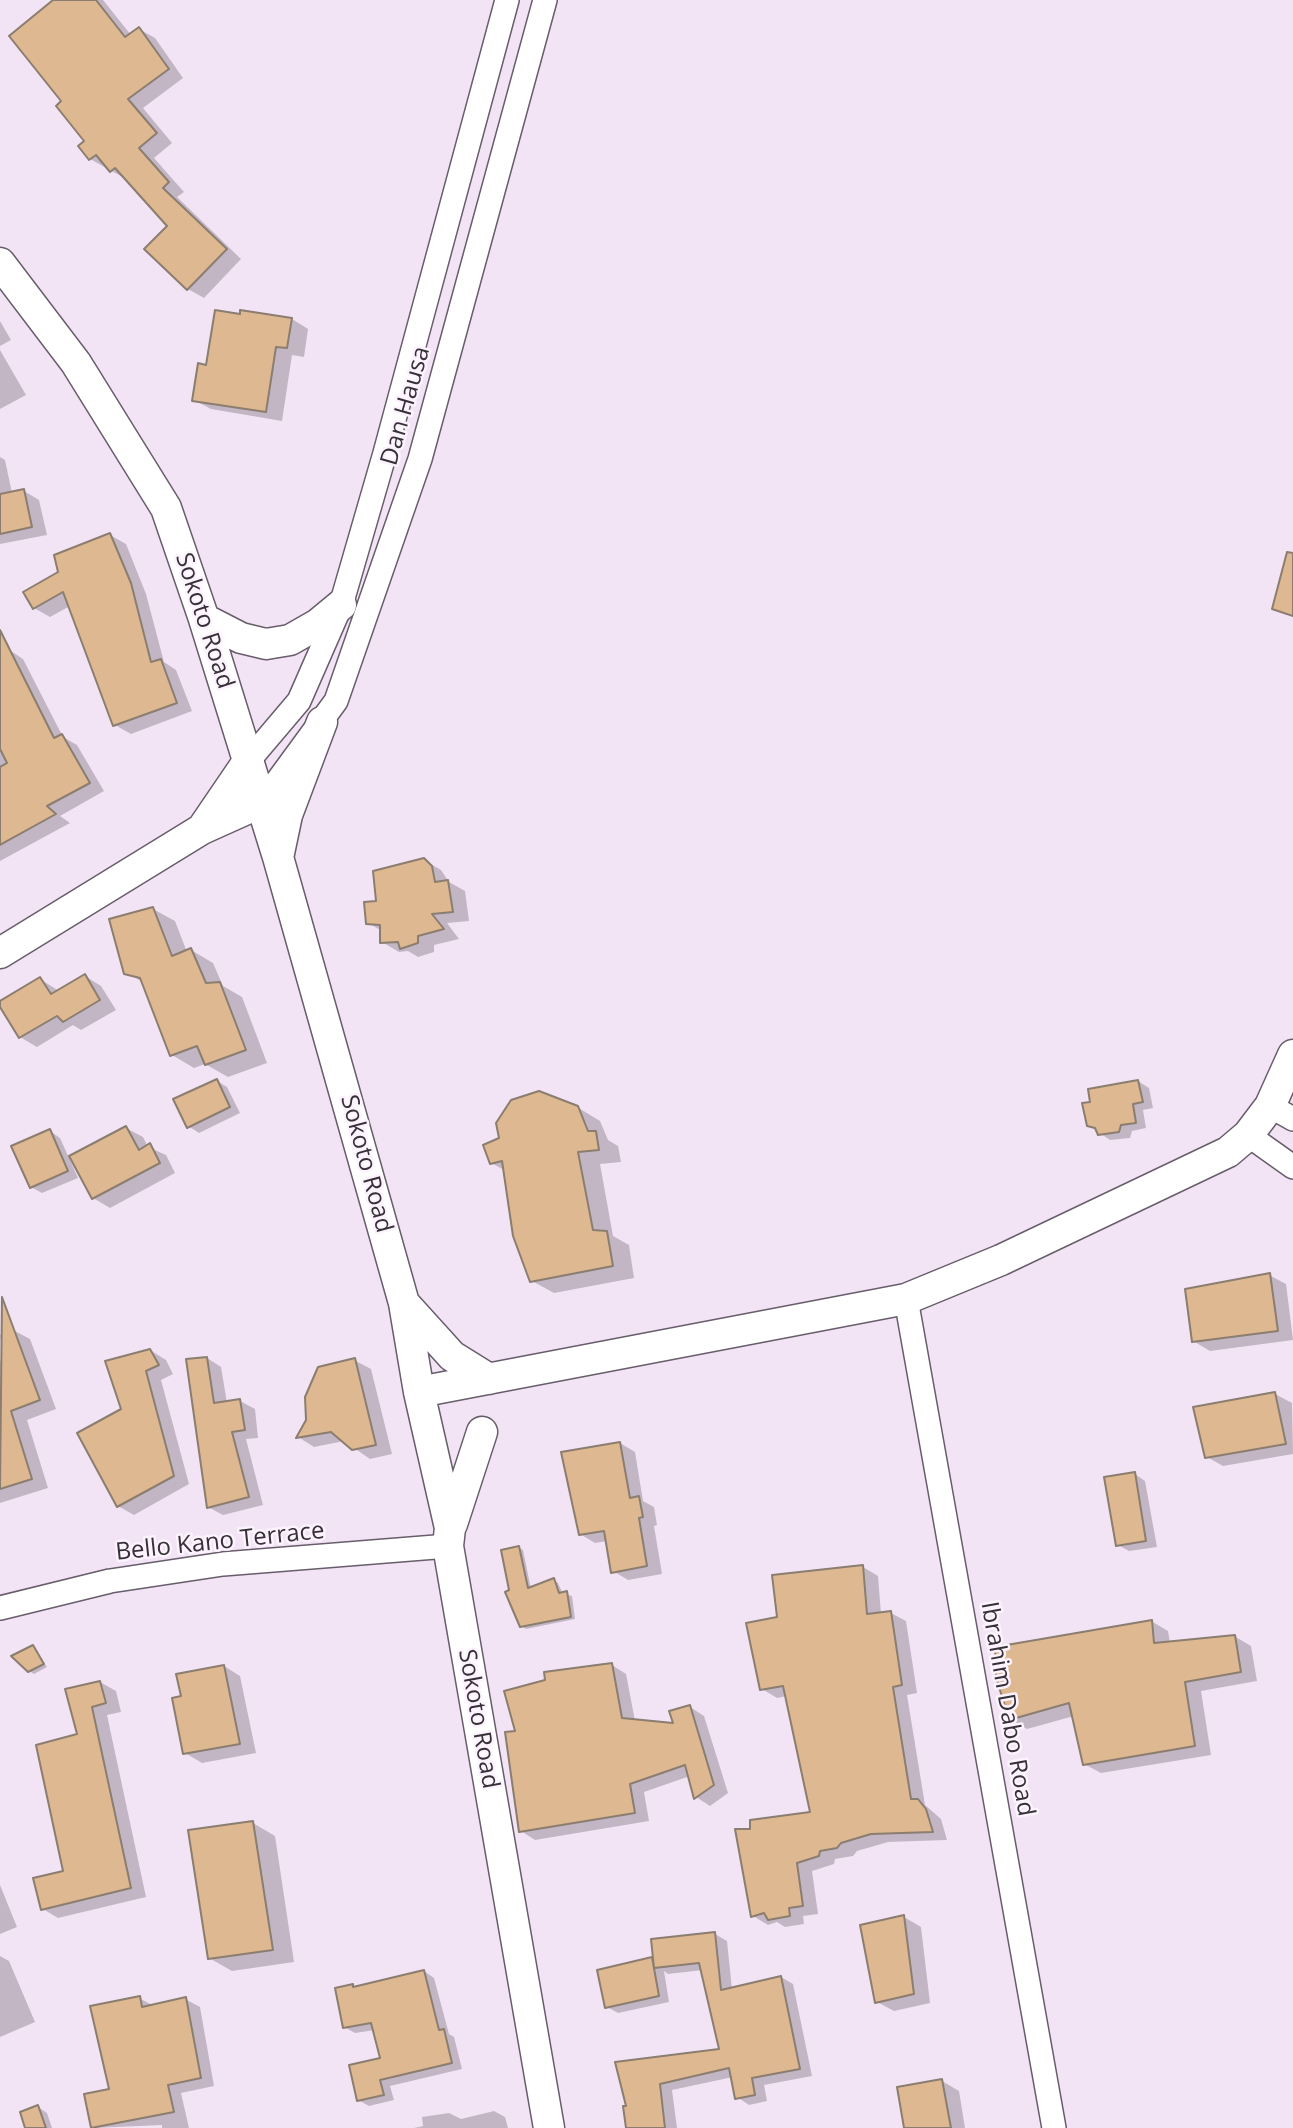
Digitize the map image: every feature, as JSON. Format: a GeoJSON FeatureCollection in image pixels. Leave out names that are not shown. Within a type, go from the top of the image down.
{"type":"FeatureCollection","features":[{"type":"Feature","properties":{"kind":"street","name":"Dan Hausa"},"geometry":{"type":"LineString","coordinates":[[249,760],[299,701],[341,605],[385,453],[507,0]]}},
{"type":"Feature","properties":{"kind":"street","name":"Dan Hausa"},"geometry":{"type":"LineString","coordinates":[[262,802],[336,701],[420,458],[545,0]]}},
{"type":"Feature","properties":{"kind":"street","name":"Sokoto Road"},"geometry":{"type":"LineString","coordinates":[[0,263],[76,363],[166,508],[262,802],[404,1303],[449,1537],[549,2128]]}},
{"type":"Feature","properties":{"kind":"street"},"geometry":{"type":"LineString","coordinates":[[204,619],[241,638],[266,643],[290,640],[318,624],[341,605]]}},
{"type":"Feature","properties":{"kind":"street"},"geometry":{"type":"LineString","coordinates":[[278,857],[287,815],[322,722]]}},
{"type":"Feature","properties":{"kind":"street"},"geometry":{"type":"LineString","coordinates":[[202,829],[249,760]]}},
{"type":"Feature","properties":{"kind":"street"},"geometry":{"type":"LineString","coordinates":[[0,953],[202,829],[262,802]]}},
{"type":"Feature","properties":{"kind":"street"},"geometry":{"type":"LineString","coordinates":[[419,1392],[906,1299],[1001,1260],[1216,1157],[1281,1113],[1293,1055]]}},
{"type":"Feature","properties":{"kind":"street"},"geometry":{"type":"LineString","coordinates":[[1248,1135],[1293,1167]]}},
{"type":"Feature","properties":{"kind":"street","name":"Ibrahim Dabo Road"},"geometry":{"type":"LineString","coordinates":[[906,1299],[1054,2128]]}},
{"type":"Feature","properties":{"kind":"street"},"geometry":{"type":"LineString","coordinates":[[404,1303],[453,1356],[489,1379]]}},
{"type":"Feature","properties":{"kind":"street"},"geometry":{"type":"LineString","coordinates":[[449,1537],[482,1432]]}},
{"type":"Feature","properties":{"kind":"street","name":"Bello Kano Terrace"},"geometry":{"type":"LineString","coordinates":[[0,1608],[110,1581],[223,1564],[449,1537]]}},
{"type":"Feature","properties":{"kind":"building"},"geometry":{"type":"Polygon","coordinates":[[[53,0],[96,0],[125,37],[139,27],[169,69],[128,99],[157,133],[139,148],[169,182],[163,188],[227,249],[187,290],[144,249],[167,226],[115,168],[110,172],[96,155],[89,160],[78,146],[84,141],[56,106],[61,101],[9,36],[53,0]]]}},
{"type":"Feature","properties":{"kind":"building"},"geometry":{"type":"Polygon","coordinates":[[[215,310],[240,314],[240,310],[292,318],[287,348],[276,347],[266,412],[192,401],[198,363],[206,365],[215,310]]]}},
{"type":"Feature","properties":{"kind":"building"},"geometry":{"type":"Polygon","coordinates":[[[24,489],[32,527],[0,534],[0,494],[24,489]]]}},
{"type":"Feature","properties":{"kind":"building"},"geometry":{"type":"Polygon","coordinates":[[[110,533],[131,583],[151,662],[161,659],[177,703],[113,726],[63,592],[33,609],[23,592],[58,572],[54,555],[110,533]]]}},
{"type":"Feature","properties":{"kind":"building"},"geometry":{"type":"Polygon","coordinates":[[[1287,552],[1293,553],[1293,616],[1272,609],[1287,552]]]}},
{"type":"Feature","properties":{"kind":"building"},"geometry":{"type":"Polygon","coordinates":[[[0,630],[54,738],[62,734],[90,783],[47,806],[56,814],[0,845],[0,767],[7,763],[0,749],[0,630]]]}},
{"type":"Feature","properties":{"kind":"building"},"geometry":{"type":"Polygon","coordinates":[[[424,858],[432,866],[435,882],[448,880],[453,912],[432,914],[444,929],[418,936],[418,943],[400,949],[398,942],[380,943],[380,925],[366,924],[364,902],[376,901],[373,871],[424,858]]]}},
{"type":"Feature","properties":{"kind":"building"},"geometry":{"type":"Polygon","coordinates":[[[153,907],[172,956],[191,948],[206,983],[220,982],[246,1050],[205,1065],[197,1046],[170,1056],[140,978],[124,974],[109,919],[153,907]]]}},
{"type":"Feature","properties":{"kind":"building"},"geometry":{"type":"Polygon","coordinates":[[[85,974],[100,1000],[63,1022],[57,1016],[19,1038],[0,1007],[0,1001],[40,977],[51,994],[85,974]]]}},
{"type":"Feature","properties":{"kind":"building"},"geometry":{"type":"Polygon","coordinates":[[[217,1079],[230,1107],[187,1128],[173,1099],[217,1079]]]}},
{"type":"Feature","properties":{"kind":"building"},"geometry":{"type":"Polygon","coordinates":[[[1138,1080],[1143,1102],[1133,1104],[1136,1123],[1121,1125],[1119,1132],[1098,1135],[1095,1128],[1087,1126],[1082,1103],[1090,1102],[1088,1089],[1138,1080]]]}},
{"type":"Feature","properties":{"kind":"building"},"geometry":{"type":"Polygon","coordinates":[[[539,1091],[578,1106],[588,1131],[596,1131],[599,1150],[578,1152],[593,1230],[607,1231],[613,1266],[530,1282],[513,1236],[502,1161],[490,1164],[483,1145],[499,1138],[496,1123],[511,1100],[539,1091]]]}},
{"type":"Feature","properties":{"kind":"building"},"geometry":{"type":"Polygon","coordinates":[[[126,1126],[139,1150],[150,1143],[160,1163],[92,1199],[69,1156],[126,1126]]]}},
{"type":"Feature","properties":{"kind":"building"},"geometry":{"type":"Polygon","coordinates":[[[50,1129],[68,1171],[30,1188],[11,1146],[50,1129]]]}},
{"type":"Feature","properties":{"kind":"building"},"geometry":{"type":"Polygon","coordinates":[[[1270,1273],[1278,1331],[1192,1342],[1185,1289],[1270,1273]]]}},
{"type":"Feature","properties":{"kind":"building"},"geometry":{"type":"Polygon","coordinates":[[[2,1297],[40,1400],[11,1411],[32,1479],[0,1489],[2,1297]]]}},
{"type":"Feature","properties":{"kind":"building"},"geometry":{"type":"Polygon","coordinates":[[[150,1349],[159,1365],[146,1371],[174,1476],[117,1507],[77,1433],[121,1409],[105,1361],[150,1349]]]}},
{"type":"Feature","properties":{"kind":"building"},"geometry":{"type":"Polygon","coordinates":[[[207,1357],[214,1403],[240,1399],[245,1430],[232,1432],[249,1497],[207,1508],[186,1359],[207,1357]]]}},
{"type":"Feature","properties":{"kind":"building"},"geometry":{"type":"Polygon","coordinates":[[[355,1358],[376,1445],[352,1450],[331,1432],[296,1438],[306,1420],[305,1397],[318,1367],[355,1358]]]}},
{"type":"Feature","properties":{"kind":"building"},"geometry":{"type":"Polygon","coordinates":[[[1275,1392],[1286,1444],[1205,1458],[1193,1407],[1275,1392]]]}},
{"type":"Feature","properties":{"kind":"building"},"geometry":{"type":"Polygon","coordinates":[[[620,1442],[630,1498],[639,1496],[643,1517],[639,1518],[647,1566],[611,1573],[604,1531],[579,1535],[561,1452],[620,1442]]]}},
{"type":"Feature","properties":{"kind":"building"},"geometry":{"type":"Polygon","coordinates":[[[1135,1472],[1146,1541],[1116,1546],[1104,1477],[1135,1472]]]}},
{"type":"Feature","properties":{"kind":"building"},"geometry":{"type":"Polygon","coordinates":[[[519,1546],[528,1588],[554,1578],[559,1593],[567,1591],[571,1617],[520,1627],[505,1592],[509,1590],[501,1550],[519,1546]]]}},
{"type":"Feature","properties":{"kind":"building"},"geometry":{"type":"Polygon","coordinates":[[[863,1565],[867,1614],[891,1611],[902,1685],[893,1687],[911,1799],[918,1799],[926,1809],[933,1832],[871,1834],[841,1843],[837,1848],[820,1851],[819,1856],[797,1863],[803,1906],[789,1908],[790,1916],[768,1920],[764,1913],[751,1917],[735,1829],[750,1829],[750,1820],[810,1812],[783,1686],[760,1690],[746,1623],[777,1617],[772,1575],[863,1565]]]}},
{"type":"Feature","properties":{"kind":"building"},"geometry":{"type":"Polygon","coordinates":[[[1152,1620],[1154,1643],[1235,1635],[1241,1672],[1185,1682],[1195,1746],[1083,1765],[1069,1703],[1009,1720],[996,1677],[995,1647],[1152,1620]]]}},
{"type":"Feature","properties":{"kind":"building"},"geometry":{"type":"Polygon","coordinates":[[[33,1645],[44,1664],[28,1672],[11,1656],[33,1645]]]}},
{"type":"Feature","properties":{"kind":"building"},"geometry":{"type":"Polygon","coordinates":[[[612,1663],[622,1718],[673,1723],[669,1711],[690,1705],[714,1785],[694,1799],[685,1765],[630,1784],[635,1813],[519,1832],[505,1732],[515,1731],[504,1691],[545,1680],[544,1672],[612,1663]]]}},
{"type":"Feature","properties":{"kind":"building"},"geometry":{"type":"Polygon","coordinates":[[[224,1665],[240,1744],[183,1754],[172,1698],[181,1696],[176,1674],[224,1665]]]}},
{"type":"Feature","properties":{"kind":"building"},"geometry":{"type":"Polygon","coordinates":[[[100,1681],[106,1703],[92,1707],[131,1888],[41,1910],[33,1878],[63,1871],[36,1745],[77,1734],[65,1689],[100,1681]]]}},
{"type":"Feature","properties":{"kind":"building"},"geometry":{"type":"Polygon","coordinates":[[[253,1821],[273,1950],[208,1959],[188,1830],[253,1821]]]}},
{"type":"Feature","properties":{"kind":"building"},"geometry":{"type":"Polygon","coordinates":[[[904,1915],[914,1994],[875,2003],[860,1925],[904,1915]]]}},
{"type":"Feature","properties":{"kind":"building"},"geometry":{"type":"Polygon","coordinates":[[[715,1932],[721,1990],[781,1976],[800,2069],[752,2078],[755,2095],[735,2099],[729,2068],[660,2084],[665,2128],[626,2128],[623,2106],[626,2106],[615,2062],[719,2049],[699,1963],[654,1968],[651,1939],[715,1932]]]}},
{"type":"Feature","properties":{"kind":"building"},"geometry":{"type":"Polygon","coordinates":[[[652,1957],[659,1996],[605,2008],[597,1970],[652,1957]]]}},
{"type":"Feature","properties":{"kind":"building"},"geometry":{"type":"Polygon","coordinates":[[[424,1970],[439,2030],[444,2029],[452,2063],[380,2080],[384,2095],[357,2101],[349,2065],[380,2058],[371,2023],[343,2028],[335,1988],[353,1984],[353,1987],[424,1970]]]}},
{"type":"Feature","properties":{"kind":"building"},"geometry":{"type":"Polygon","coordinates":[[[140,1996],[142,2007],[186,1997],[201,2078],[168,2085],[174,2112],[91,2128],[84,2094],[109,2089],[90,2006],[140,1996]]]}},
{"type":"Feature","properties":{"kind":"building"},"geometry":{"type":"Polygon","coordinates":[[[942,2079],[951,2128],[904,2128],[897,2087],[942,2079]]]}},
{"type":"Feature","properties":{"kind":"building"},"geometry":{"type":"Polygon","coordinates":[[[38,2105],[46,2128],[25,2128],[20,2112],[38,2105]]]}}]}
